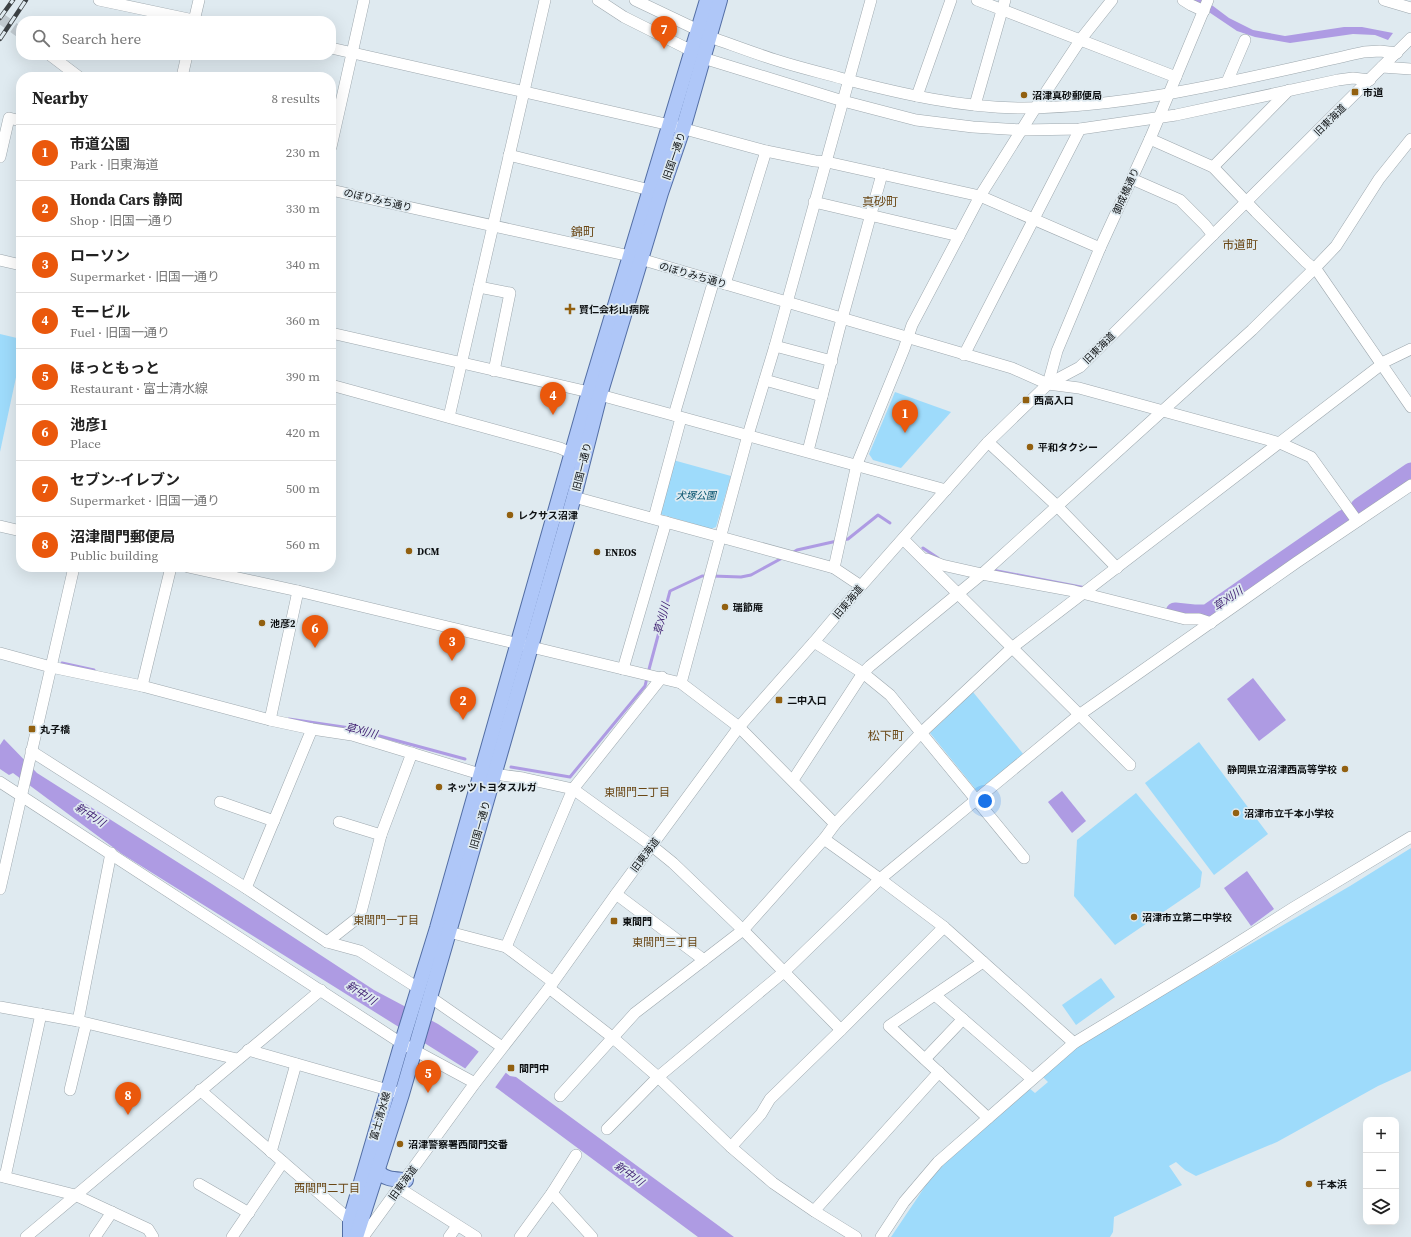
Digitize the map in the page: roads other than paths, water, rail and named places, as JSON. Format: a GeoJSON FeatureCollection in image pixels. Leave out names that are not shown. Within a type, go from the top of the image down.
{"type":"FeatureCollection","features":[{"type":"Feature","properties":{"kind":"main road","name":"旧国一通り"},"geometry":{"type":"LineString","coordinates":[[704,33],[707,0]]}},
{"type":"Feature","properties":{"kind":"main road","name":"旧国一通り"},"geometry":{"type":"LineString","coordinates":[[423,996],[450,932],[494,774],[524,646],[573,454],[595,394],[655,191],[670,125],[704,33],[720,0]]}},
{"type":"Feature","properties":{"kind":"main road","name":"旧国一通り"},"geometry":{"type":"LineString","coordinates":[[655,191],[683,129],[697,55]]}},
{"type":"Feature","properties":{"kind":"main road","name":"旧国一通り"},"geometry":{"type":"LineString","coordinates":[[423,996],[437,928],[480,774],[574,497],[595,394]]}},
{"type":"Feature","properties":{"kind":"main road","name":"富士清水線"},"geometry":{"type":"LineString","coordinates":[[350,1237],[350,1220],[402,1039],[423,996]]}},
{"type":"Feature","properties":{"kind":"main road","name":"富士清水線"},"geometry":{"type":"LineString","coordinates":[[356,1237],[402,1094],[414,1049],[423,996]]}},
{"type":"Feature","properties":{"kind":"main road"},"geometry":{"type":"LineString","coordinates":[[378,1171],[382,1176],[402,1184]]}},
{"type":"Feature","properties":{"kind":"street"},"geometry":{"type":"LineString","coordinates":[[99,0],[173,16]]}},
{"type":"Feature","properties":{"kind":"street"},"geometry":{"type":"LineString","coordinates":[[197,16],[199,0]]}},
{"type":"Feature","properties":{"kind":"street"},"geometry":{"type":"LineString","coordinates":[[336,112],[353,53],[364,0]]}},
{"type":"Feature","properties":{"kind":"street"},"geometry":{"type":"LineString","coordinates":[[449,417],[545,0]]}},
{"type":"Feature","properties":{"kind":"street"},"geometry":{"type":"LineString","coordinates":[[598,0],[624,16],[697,55],[843,101],[916,120],[973,127],[1022,130],[1080,129],[1176,116],[1349,78],[1370,80]]}},
{"type":"Feature","properties":{"kind":"street"},"geometry":{"type":"LineString","coordinates":[[681,683],[748,436],[775,346],[814,202],[827,162],[871,0]]}},
{"type":"Feature","properties":{"kind":"street"},"geometry":{"type":"LineString","coordinates":[[916,96],[951,0]]}},
{"type":"Feature","properties":{"kind":"street"},"geometry":{"type":"LineString","coordinates":[[977,0],[1004,5],[1081,39],[1176,77]]}},
{"type":"Feature","properties":{"kind":"street"},"geometry":{"type":"LineString","coordinates":[[834,568],[857,464],[912,325],[980,196],[1081,39],[1112,0]]}},
{"type":"Feature","properties":{"kind":"street"},"geometry":{"type":"LineString","coordinates":[[1182,0],[1190,5],[1205,7]]}},
{"type":"Feature","properties":{"kind":"street"},"geometry":{"type":"LineString","coordinates":[[1384,0],[1411,8]]}},
{"type":"Feature","properties":{"kind":"street"},"geometry":{"type":"LineString","coordinates":[[639,1],[704,33],[778,61],[916,96],[976,105],[1022,108],[1088,104],[1169,94],[1364,52],[1380,51],[1397,53]]}},
{"type":"Feature","properties":{"kind":"street"},"geometry":{"type":"LineString","coordinates":[[976,105],[1004,5]]}},
{"type":"Feature","properties":{"kind":"street","name":"御成橋通り"},"geometry":{"type":"LineString","coordinates":[[1048,384],[1057,351],[1100,248],[1150,139],[1205,7]]}},
{"type":"Feature","properties":{"kind":"street","name":"旧東海道"},"geometry":{"type":"LineString","coordinates":[[363,1237],[494,1057],[551,985],[739,727],[861,586],[988,442],[1048,384],[1080,367],[1411,38]]}},
{"type":"Feature","properties":{"kind":"street"},"geometry":{"type":"LineString","coordinates":[[1227,82],[1245,40]]}},
{"type":"Feature","properties":{"kind":"street"},"geometry":{"type":"LineString","coordinates":[[336,49],[670,125],[766,151],[827,162],[980,196],[1100,248]]}},
{"type":"Feature","properties":{"kind":"street"},"geometry":{"type":"LineString","coordinates":[[57,60],[72,72]]}},
{"type":"Feature","properties":{"kind":"street"},"geometry":{"type":"LineString","coordinates":[[183,72],[186,60]]}},
{"type":"Feature","properties":{"kind":"street"},"geometry":{"type":"LineString","coordinates":[[1382,67],[1411,69]]}},
{"type":"Feature","properties":{"kind":"street"},"geometry":{"type":"LineString","coordinates":[[1213,167],[1289,90]]}},
{"type":"Feature","properties":{"kind":"street"},"geometry":{"type":"LineString","coordinates":[[0,157],[9,118],[16,120]]}},
{"type":"Feature","properties":{"kind":"street"},"geometry":{"type":"LineString","coordinates":[[964,355],[1080,129]]}},
{"type":"Feature","properties":{"kind":"street"},"geometry":{"type":"LineString","coordinates":[[1150,139],[1213,167],[1246,203],[1318,272],[1411,407]]}},
{"type":"Feature","properties":{"kind":"street"},"geometry":{"type":"LineString","coordinates":[[793,780],[863,673],[982,574],[1056,505],[1252,330],[1336,246],[1378,179],[1411,139]]}},
{"type":"Feature","properties":{"kind":"street"},"geometry":{"type":"LineString","coordinates":[[725,284],[766,151]]}},
{"type":"Feature","properties":{"kind":"street"},"geometry":{"type":"LineString","coordinates":[[509,155],[655,191]]}},
{"type":"Feature","properties":{"kind":"street"},"geometry":{"type":"LineString","coordinates":[[808,451],[842,319],[882,174]]}},
{"type":"Feature","properties":{"kind":"street"},"geometry":{"type":"LineString","coordinates":[[1132,179],[1180,200],[1213,235]]}},
{"type":"Feature","properties":{"kind":"street","name":"のぼりみち通り"},"geometry":{"type":"LineString","coordinates":[[336,191],[635,258],[1012,368],[1048,384],[1079,388],[1280,443],[1311,457],[1357,521]]}},
{"type":"Feature","properties":{"kind":"street"},"geometry":{"type":"LineString","coordinates":[[814,202],[959,236]]}},
{"type":"Feature","properties":{"kind":"street"},"geometry":{"type":"LineString","coordinates":[[0,260],[16,264]]}},
{"type":"Feature","properties":{"kind":"street"},"geometry":{"type":"LineString","coordinates":[[654,518],[678,416],[714,280]]}},
{"type":"Feature","properties":{"kind":"street"},"geometry":{"type":"LineString","coordinates":[[479,286],[510,293],[494,371]]}},
{"type":"Feature","properties":{"kind":"street"},"geometry":{"type":"LineString","coordinates":[[336,335],[595,394],[857,464],[946,490]]}},
{"type":"Feature","properties":{"kind":"street"},"geometry":{"type":"LineString","coordinates":[[775,346],[832,362]]}},
{"type":"Feature","properties":{"kind":"street"},"geometry":{"type":"LineString","coordinates":[[560,1096],[635,1013],[743,930],[824,839],[835,824],[920,734],[1013,647],[1386,361],[1411,349]]}},
{"type":"Feature","properties":{"kind":"street"},"geometry":{"type":"LineString","coordinates":[[765,380],[822,396]]}},
{"type":"Feature","properties":{"kind":"street"},"geometry":{"type":"LineString","coordinates":[[336,386],[560,448],[573,454]]}},
{"type":"Feature","properties":{"kind":"street"},"geometry":{"type":"LineString","coordinates":[[988,442],[1056,505],[1117,568]]}},
{"type":"Feature","properties":{"kind":"street"},"geometry":{"type":"LineString","coordinates":[[607,1129],[658,1077],[784,970],[880,878],[1079,715],[1411,485]]}},
{"type":"Feature","properties":{"kind":"street"},"geometry":{"type":"LineString","coordinates":[[574,497],[834,568],[861,586]]}},
{"type":"Feature","properties":{"kind":"street"},"geometry":{"type":"LineString","coordinates":[[623,669],[666,522]]}},
{"type":"Feature","properties":{"kind":"street"},"geometry":{"type":"LineString","coordinates":[[0,526],[16,529]]}},
{"type":"Feature","properties":{"kind":"street"},"geometry":{"type":"LineString","coordinates":[[903,539],[1130,765]]}},
{"type":"Feature","properties":{"kind":"street"},"geometry":{"type":"LineString","coordinates":[[923,558],[942,566],[1032,582],[1185,619],[1199,619],[1211,623]]}},
{"type":"Feature","properties":{"kind":"street"},"geometry":{"type":"LineString","coordinates":[[0,890],[21,791],[73,572]]}},
{"type":"Feature","properties":{"kind":"street"},"geometry":{"type":"LineString","coordinates":[[142,686],[170,572]]}},
{"type":"Feature","properties":{"kind":"street"},"geometry":{"type":"LineString","coordinates":[[211,572],[298,591],[524,646],[662,677],[681,683],[739,727],[835,824]]}},
{"type":"Feature","properties":{"kind":"street"},"geometry":{"type":"LineString","coordinates":[[270,720],[298,591]]}},
{"type":"Feature","properties":{"kind":"street"},"geometry":{"type":"LineString","coordinates":[[814,642],[863,673],[890,695],[920,734],[1024,858]]}},
{"type":"Feature","properties":{"kind":"street"},"geometry":{"type":"LineString","coordinates":[[0,653],[51,667],[142,686],[270,720],[312,729],[352,735],[480,774]]}},
{"type":"Feature","properties":{"kind":"street"},"geometry":{"type":"LineString","coordinates":[[506,947],[573,789],[662,677]]}},
{"type":"Feature","properties":{"kind":"street"},"geometry":{"type":"LineString","coordinates":[[246,888],[312,729]]}},
{"type":"Feature","properties":{"kind":"street"},"geometry":{"type":"LineString","coordinates":[[31,751],[246,888],[327,942],[360,951],[423,996],[487,1035],[502,1047]]}},
{"type":"Feature","properties":{"kind":"street"},"geometry":{"type":"LineString","coordinates":[[327,942],[360,916],[381,835],[412,753]]}},
{"type":"Feature","properties":{"kind":"street"},"geometry":{"type":"LineString","coordinates":[[494,774],[523,778],[573,789],[652,846],[673,863],[743,930],[784,970],[841,1030]]}},
{"type":"Feature","properties":{"kind":"street"},"geometry":{"type":"LineString","coordinates":[[0,782],[21,791],[111,853],[321,990],[402,1039],[414,1049],[475,1083]]}},
{"type":"Feature","properties":{"kind":"street"},"geometry":{"type":"LineString","coordinates":[[220,802],[274,821]]}},
{"type":"Feature","properties":{"kind":"street"},"geometry":{"type":"LineString","coordinates":[[339,822],[381,835]]}},
{"type":"Feature","properties":{"kind":"street"},"geometry":{"type":"LineString","coordinates":[[881,1237],[904,1202],[938,1162],[1074,1043],[1411,837]]}},
{"type":"Feature","properties":{"kind":"street"},"geometry":{"type":"LineString","coordinates":[[824,839],[880,878],[944,927],[1074,1043]]}},
{"type":"Feature","properties":{"kind":"street"},"geometry":{"type":"LineString","coordinates":[[70,1090],[111,853]]}},
{"type":"Feature","properties":{"kind":"street"},"geometry":{"type":"LineString","coordinates":[[616,894],[704,960]]}},
{"type":"Feature","properties":{"kind":"street"},"geometry":{"type":"LineString","coordinates":[[731,1147],[762,1114],[770,1099],[944,927]]}},
{"type":"Feature","properties":{"kind":"street"},"geometry":{"type":"LineString","coordinates":[[450,932],[506,947],[658,1077],[731,1147],[773,1183],[856,1237]]}},
{"type":"Feature","properties":{"kind":"street"},"geometry":{"type":"LineString","coordinates":[[983,962],[889,1026],[988,1118]]}},
{"type":"Feature","properties":{"kind":"street"},"geometry":{"type":"LineString","coordinates":[[26,1237],[321,990]]}},
{"type":"Feature","properties":{"kind":"street"},"geometry":{"type":"LineString","coordinates":[[935,995],[1032,1079]]}},
{"type":"Feature","properties":{"kind":"street"},"geometry":{"type":"LineString","coordinates":[[0,1007],[41,1014],[237,1059]]}},
{"type":"Feature","properties":{"kind":"street"},"geometry":{"type":"LineString","coordinates":[[41,1014],[2,1177],[75,1195],[148,1229],[153,1237]]}},
{"type":"Feature","properties":{"kind":"street"},"geometry":{"type":"LineString","coordinates":[[925,1059],[963,1019]]}},
{"type":"Feature","properties":{"kind":"street"},"geometry":{"type":"LineString","coordinates":[[248,1050],[402,1094]]}},
{"type":"Feature","properties":{"kind":"street"},"geometry":{"type":"LineString","coordinates":[[272,1152],[296,1064]]}},
{"type":"Feature","properties":{"kind":"street"},"geometry":{"type":"LineString","coordinates":[[814,1211],[939,1072]]}},
{"type":"Feature","properties":{"kind":"street"},"geometry":{"type":"LineString","coordinates":[[200,1090],[350,1220]]}},
{"type":"Feature","properties":{"kind":"street"},"geometry":{"type":"LineString","coordinates":[[520,1237],[576,1155]]}},
{"type":"Feature","properties":{"kind":"street"},"geometry":{"type":"LineString","coordinates":[[232,1237],[283,1162]]}},
{"type":"Feature","properties":{"kind":"street"},"geometry":{"type":"LineString","coordinates":[[199,1184],[249,1213]]}},
{"type":"Feature","properties":{"kind":"street"},"geometry":{"type":"LineString","coordinates":[[402,1184],[457,1226],[476,1237]]}},
{"type":"Feature","properties":{"kind":"street"},"geometry":{"type":"LineString","coordinates":[[552,1192],[592,1237]]}},
{"type":"Feature","properties":{"kind":"street"},"geometry":{"type":"LineString","coordinates":[[95,1237],[112,1212]]}},
{"type":"Feature","properties":{"kind":"street"},"geometry":{"type":"LineString","coordinates":[[449,1237],[457,1226]]}},
{"type":"Feature","properties":{"kind":"water"},"geometry":{"type":"Polygon","coordinates":[[[1191,0],[1205,0],[1229,18],[1253,30],[1285,36],[1344,27],[1362,27],[1393,33],[1388,40],[1375,35],[1353,34],[1290,43],[1255,37],[1237,31],[1191,0]]]}},
{"type":"Feature","properties":{"kind":"water"},"geometry":{"type":"Polygon","coordinates":[[[1253,678],[1286,720],[1259,741],[1227,699],[1253,678]]]}},
{"type":"Feature","properties":{"kind":"water","name":"新中川"},"geometry":{"type":"Polygon","coordinates":[[[4,739],[37,773],[212,884],[374,990],[438,1024],[474,1048],[510,1076],[516,1077],[734,1237],[698,1237],[498,1089],[122,854],[13,773],[9,775],[0,769],[0,745],[4,739]]]}},
{"type":"Feature","properties":{"kind":"water"},"geometry":{"type":"Polygon","coordinates":[[[1062,791],[1086,821],[1072,833],[1048,802],[1062,791]]]}},
{"type":"Feature","properties":{"kind":"water"},"geometry":{"type":"Polygon","coordinates":[[[1247,871],[1274,909],[1251,926],[1224,888],[1247,871]]]}},
{"type":"Feature","properties":{"kind":"waterway","name":"草刈川"},"geometry":{"type":"LineString","coordinates":[[1360,507],[1411,472]]}},
{"type":"Feature","properties":{"kind":"waterway","name":"草刈川"},"geometry":{"type":"LineString","coordinates":[[842,540],[848,539],[878,515],[890,523]]}},
{"type":"Feature","properties":{"kind":"waterway","name":"草刈川"},"geometry":{"type":"LineString","coordinates":[[1175,612],[1207,614],[1344,519]]}},
{"type":"Feature","properties":{"kind":"waterway","name":"草刈川"},"geometry":{"type":"LineString","coordinates":[[792,553],[797,550],[837,541]]}},
{"type":"Feature","properties":{"kind":"waterway","name":"草刈川"},"geometry":{"type":"LineString","coordinates":[[923,548],[938,558]]}},
{"type":"Feature","properties":{"kind":"waterway","name":"草刈川"},"geometry":{"type":"LineString","coordinates":[[712,576],[741,577],[751,575],[784,557]]}},
{"type":"Feature","properties":{"kind":"waterway","name":"草刈川"},"geometry":{"type":"LineString","coordinates":[[992,570],[1086,588]]}},
{"type":"Feature","properties":{"kind":"waterway","name":"草刈川"},"geometry":{"type":"LineString","coordinates":[[648,673],[670,591],[702,576],[707,576]]}},
{"type":"Feature","properties":{"kind":"waterway","name":"草刈川"},"geometry":{"type":"LineString","coordinates":[[62,663],[94,670]]}},
{"type":"Feature","properties":{"kind":"waterway","name":"草刈川"},"geometry":{"type":"LineString","coordinates":[[511,767],[570,777],[645,686],[647,678]]}},
{"type":"Feature","properties":{"kind":"waterway","name":"草刈川"},"geometry":{"type":"LineString","coordinates":[[289,719],[350,728],[465,759]]}},
{"type":"Feature","properties":{"kind":"tunnel"},"geometry":{"type":"LineString","coordinates":[[0,18],[16,29]]}},
{"type":"Feature","properties":{"kind":"railway"},"geometry":{"type":"LineString","coordinates":[[0,18],[13,0]]}},
{"type":"Feature","properties":{"kind":"railway"},"geometry":{"type":"LineString","coordinates":[[0,39],[26,0]]}},
{"type":"Feature","properties":{"kind":"place","name":"セブン-イレブン"},"geometry":{"type":"Point","coordinates":[664,49]}},
{"type":"Feature","properties":{"kind":"place","name":"市道"},"geometry":{"type":"Point","coordinates":[1355,92]}},
{"type":"Feature","properties":{"kind":"place","name":"沼津真砂郵便局"},"geometry":{"type":"Point","coordinates":[1024,95]}},
{"type":"Feature","properties":{"kind":"place","name":"賢仁会杉山病院"},"geometry":{"type":"Point","coordinates":[570,309]}},
{"type":"Feature","properties":{"kind":"place","name":"西高入口"},"geometry":{"type":"Point","coordinates":[1026,400]}},
{"type":"Feature","properties":{"kind":"place","name":"モービル"},"geometry":{"type":"Point","coordinates":[553,415]}},
{"type":"Feature","properties":{"kind":"place","name":"市道公園"},"geometry":{"type":"Point","coordinates":[905,433]}},
{"type":"Feature","properties":{"kind":"place","name":"平和タクシー"},"geometry":{"type":"Point","coordinates":[1030,447]}},
{"type":"Feature","properties":{"kind":"place","name":"レクサス沼津"},"geometry":{"type":"Point","coordinates":[510,515]}},
{"type":"Feature","properties":{"kind":"place","name":"DCM"},"geometry":{"type":"Point","coordinates":[409,551]}},
{"type":"Feature","properties":{"kind":"place","name":"ENEOS"},"geometry":{"type":"Point","coordinates":[597,552]}},
{"type":"Feature","properties":{"kind":"place","name":"瑞節庵"},"geometry":{"type":"Point","coordinates":[725,607]}},
{"type":"Feature","properties":{"kind":"place","name":"池彦2"},"geometry":{"type":"Point","coordinates":[262,623]}},
{"type":"Feature","properties":{"kind":"place","name":"池彦1"},"geometry":{"type":"Point","coordinates":[315,648]}},
{"type":"Feature","properties":{"kind":"place","name":"ローソン"},"geometry":{"type":"Point","coordinates":[452,661]}},
{"type":"Feature","properties":{"kind":"place","name":"二中入口"},"geometry":{"type":"Point","coordinates":[779,700]}},
{"type":"Feature","properties":{"kind":"place","name":"Honda Cars 静岡"},"geometry":{"type":"Point","coordinates":[463,720]}},
{"type":"Feature","properties":{"kind":"place","name":"丸子橋"},"geometry":{"type":"Point","coordinates":[32,729]}},
{"type":"Feature","properties":{"kind":"place","name":"静岡県立沼津西高等学校"},"geometry":{"type":"Point","coordinates":[1345,769]}},
{"type":"Feature","properties":{"kind":"place","name":"ネッツトヨタスルガ"},"geometry":{"type":"Point","coordinates":[439,787]}},
{"type":"Feature","properties":{"kind":"place","name":"沼津市立千本小学校"},"geometry":{"type":"Point","coordinates":[1236,813]}},
{"type":"Feature","properties":{"kind":"place","name":"沼津市立第二中学校"},"geometry":{"type":"Point","coordinates":[1134,917]}},
{"type":"Feature","properties":{"kind":"place","name":"東間門"},"geometry":{"type":"Point","coordinates":[614,921]}},
{"type":"Feature","properties":{"kind":"place","name":"間門中"},"geometry":{"type":"Point","coordinates":[511,1068]}},
{"type":"Feature","properties":{"kind":"place","name":"ほっともっと"},"geometry":{"type":"Point","coordinates":[428,1093]}},
{"type":"Feature","properties":{"kind":"place","name":"沼津間門郵便局"},"geometry":{"type":"Point","coordinates":[128,1115]}},
{"type":"Feature","properties":{"kind":"place","name":"沼津警察署西間門交番"},"geometry":{"type":"Point","coordinates":[400,1144]}},
{"type":"Feature","properties":{"kind":"place","name":"千本浜"},"geometry":{"type":"Point","coordinates":[1309,1184]}},
{"type":"Feature","properties":{"kind":"district","name":"真砂町"},"geometry":{"type":"Point","coordinates":[880,202]}},
{"type":"Feature","properties":{"kind":"district","name":"錦町"},"geometry":{"type":"Point","coordinates":[583,232]}},
{"type":"Feature","properties":{"kind":"district","name":"市道町"},"geometry":{"type":"Point","coordinates":[1240,245]}},
{"type":"Feature","properties":{"kind":"district","name":"松下町"},"geometry":{"type":"Point","coordinates":[886,736]}},
{"type":"Feature","properties":{"kind":"district","name":"東間門二丁目"},"geometry":{"type":"Point","coordinates":[637,792]}},
{"type":"Feature","properties":{"kind":"district","name":"東間門一丁目"},"geometry":{"type":"Point","coordinates":[386,920]}},
{"type":"Feature","properties":{"kind":"district","name":"東間門三丁目"},"geometry":{"type":"Point","coordinates":[665,942]}},
{"type":"Feature","properties":{"kind":"district","name":"西間門二丁目"},"geometry":{"type":"Point","coordinates":[327,1188]}},
{"type":"Feature","properties":{"kind":"park label","name":"犬塚公園"},"geometry":{"type":"Point","coordinates":[696,495]}}]}
